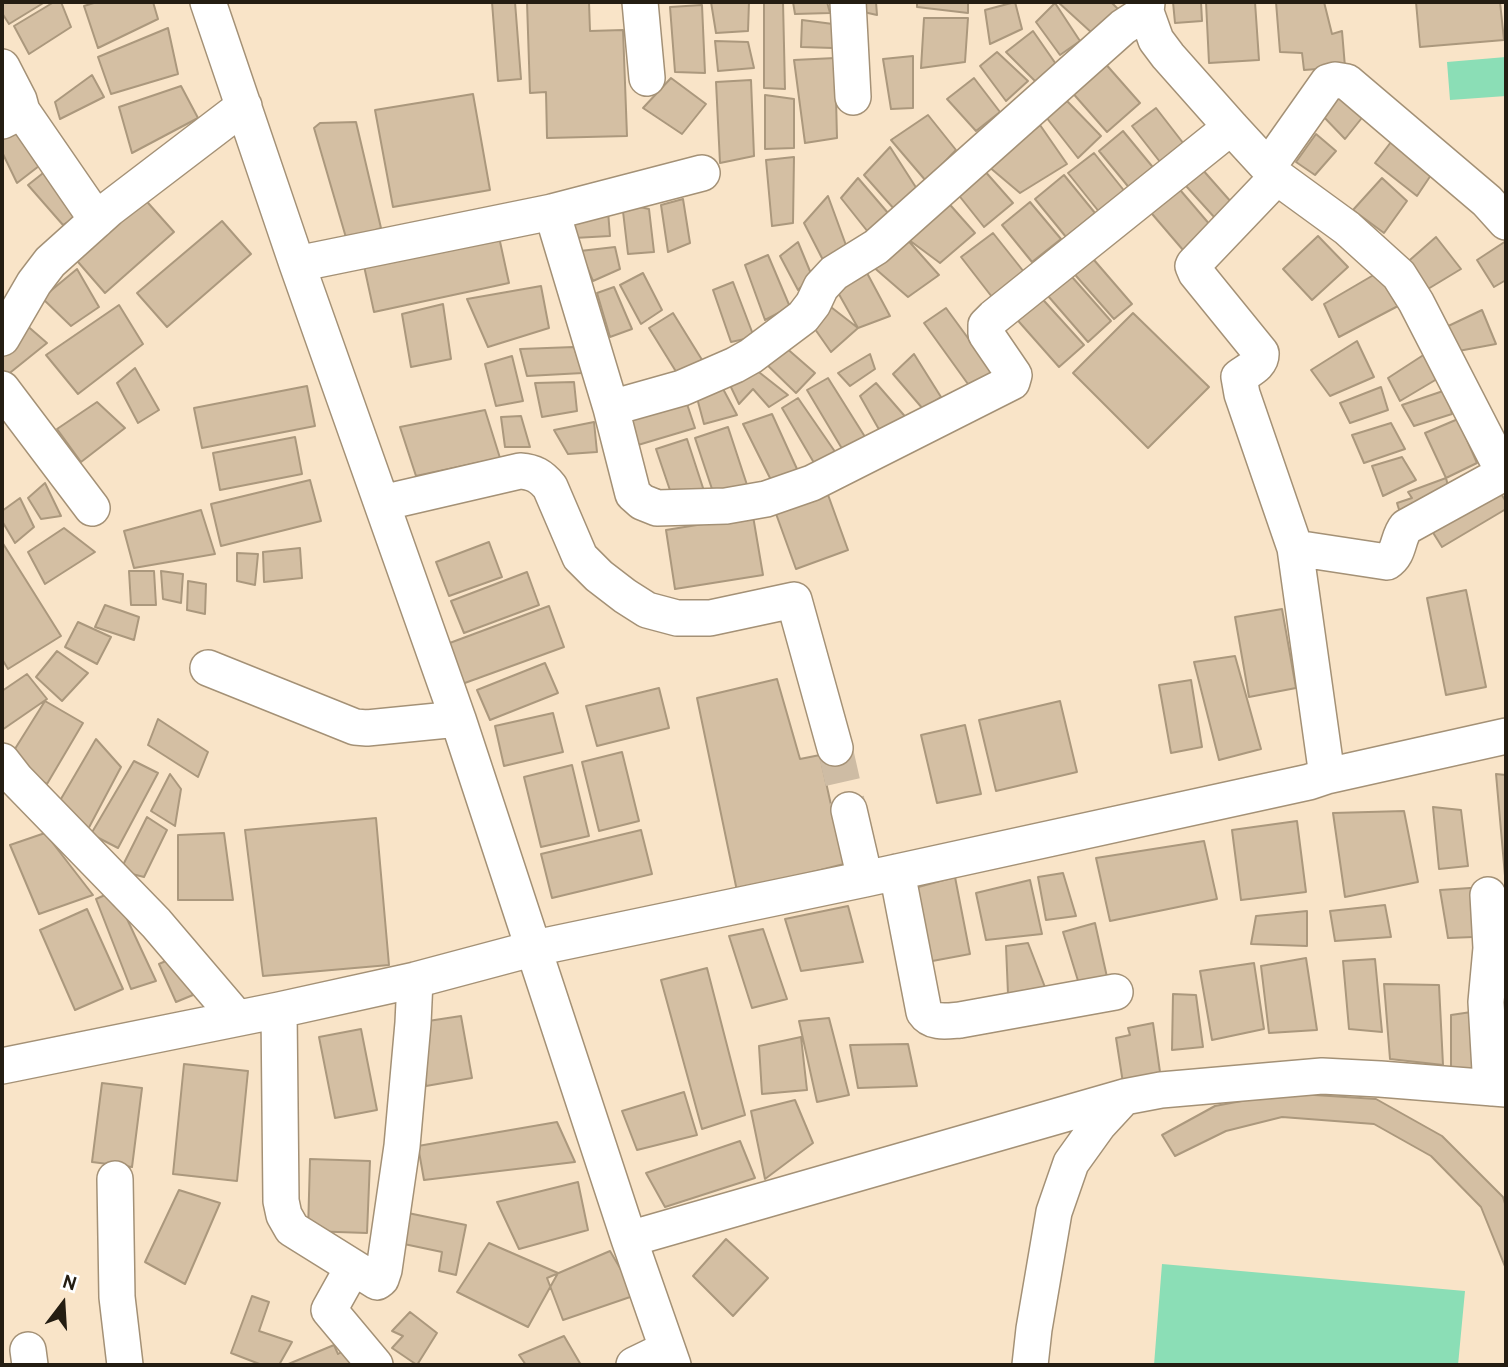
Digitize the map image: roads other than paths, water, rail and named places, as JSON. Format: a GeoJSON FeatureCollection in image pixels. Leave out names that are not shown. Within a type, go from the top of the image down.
{"type":"FeatureCollection","features":[{"type":"Feature","properties":{"kind":"street"},"geometry":{"type":"LineString","coordinates":[[208,2],[458,719],[670,1357],[634,1365]]}},
{"type":"Feature","properties":{"kind":"street"},"geometry":{"type":"LineString","coordinates":[[640,2],[647,78]]}},
{"type":"Feature","properties":{"kind":"street"},"geometry":{"type":"LineString","coordinates":[[848,2],[853,97]]}},
{"type":"Feature","properties":{"kind":"street"},"geometry":{"type":"LineString","coordinates":[[611,408],[681,388],[735,365],[789,328],[808,311],[821,287],[834,273],[876,247],[1147,7],[1156,40],[1273,172],[1347,228],[1399,275],[1416,302],[1505,472],[1406,527],[1395,555],[1387,562],[1295,548]]}},
{"type":"Feature","properties":{"kind":"street"},"geometry":{"type":"LineString","coordinates":[[2,67],[19,100],[12,116],[97,220]]}},
{"type":"Feature","properties":{"kind":"street"},"geometry":{"type":"LineString","coordinates":[[1326,776],[1295,548],[1240,386],[1239,377],[1259,362],[1261,353],[1193,266],[1273,172],[1328,82],[1335,80],[1347,82],[1487,201],[1506,222]]}},
{"type":"Feature","properties":{"kind":"street"},"geometry":{"type":"LineString","coordinates":[[2,338],[50,262],[97,220],[244,106]]}},
{"type":"Feature","properties":{"kind":"street"},"geometry":{"type":"LineString","coordinates":[[552,212],[611,408],[633,494],[642,502],[657,508],[726,506],[766,499],[812,483],[1012,382],[1014,375],[986,334],[986,325],[1231,127]]}},
{"type":"Feature","properties":{"kind":"street"},"geometry":{"type":"LineString","coordinates":[[298,264],[552,212],[702,173]]}},
{"type":"Feature","properties":{"kind":"street"},"geometry":{"type":"LineString","coordinates":[[2,389],[92,508]]}},
{"type":"Feature","properties":{"kind":"street"},"geometry":{"type":"LineString","coordinates":[[382,503],[520,471],[531,472],[542,477],[550,487],[580,557],[616,589],[647,610],[677,618],[710,618],[794,600],[835,748]]}},
{"type":"Feature","properties":{"kind":"street"},"geometry":{"type":"LineString","coordinates":[[208,668],[355,727],[458,719]]}},
{"type":"Feature","properties":{"kind":"street"},"geometry":{"type":"LineString","coordinates":[[2,1066],[279,1010],[415,980],[535,948],[881,876],[1506,736]]}},
{"type":"Feature","properties":{"kind":"street"},"geometry":{"type":"LineString","coordinates":[[6,777],[156,923],[237,1018]]}},
{"type":"Feature","properties":{"kind":"street"},"geometry":{"type":"LineString","coordinates":[[849,810],[881,876],[927,1017],[940,1021],[960,1020],[1115,992]]}},
{"type":"Feature","properties":{"kind":"street"},"geometry":{"type":"LineString","coordinates":[[629,1239],[1124,1097],[1161,1090],[1322,1076],[1498,1089],[1486,1002],[1491,948],[1489,895]]}},
{"type":"Feature","properties":{"kind":"street"},"geometry":{"type":"LineString","coordinates":[[279,1010],[282,1208],[292,1230],[377,1282],[384,1270],[402,1146],[415,980]]}},
{"type":"Feature","properties":{"kind":"street"},"geometry":{"type":"LineString","coordinates":[[1030,1365],[1054,1212],[1071,1163],[1099,1124],[1124,1097]]}},
{"type":"Feature","properties":{"kind":"street"},"geometry":{"type":"LineString","coordinates":[[115,1179],[117,1297],[125,1365]]}},
{"type":"Feature","properties":{"kind":"street"},"geometry":{"type":"LineString","coordinates":[[353,1267],[329,1310],[375,1365]]}},
{"type":"Feature","properties":{"kind":"tunnel"},"geometry":{"type":"LineString","coordinates":[[835,748],[849,810]]}}]}
